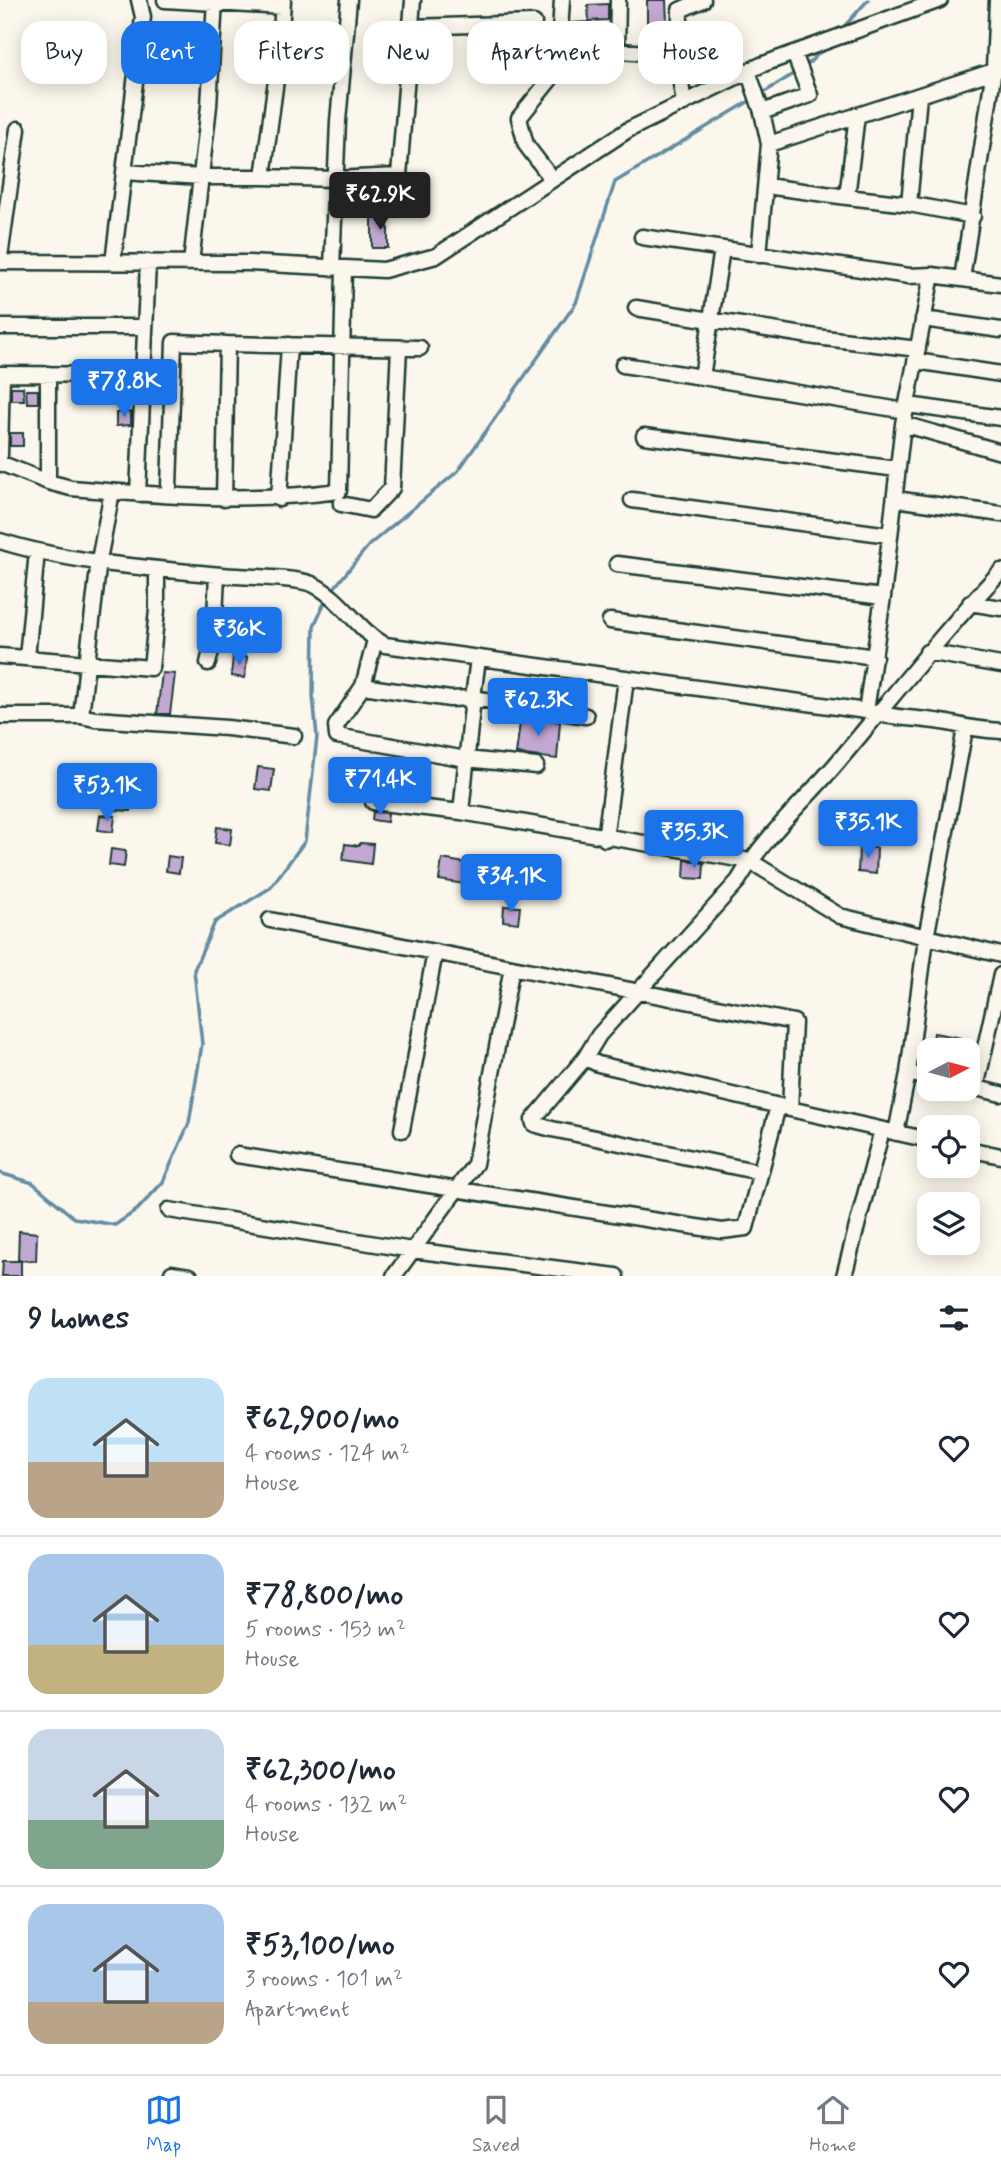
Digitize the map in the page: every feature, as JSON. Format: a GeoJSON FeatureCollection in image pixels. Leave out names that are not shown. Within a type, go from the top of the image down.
{"type":"FeatureCollection","features":[{"type":"Feature","properties":{"kind":"street"},"geometry":{"type":"LineString","coordinates":[[113,262],[143,17],[139,0]]}},
{"type":"Feature","properties":{"kind":"street"},"geometry":{"type":"LineString","coordinates":[[165,0],[282,4],[280,50],[263,177]]}},
{"type":"Feature","properties":{"kind":"street"},"geometry":{"type":"LineString","coordinates":[[0,463],[71,488],[112,492],[224,499],[279,499],[339,491],[344,346],[335,179],[349,0]]}},
{"type":"Feature","properties":{"kind":"street"},"geometry":{"type":"LineString","coordinates":[[412,21],[413,0]]}},
{"type":"Feature","properties":{"kind":"street"},"geometry":{"type":"LineString","coordinates":[[561,21],[562,0]]}},
{"type":"Feature","properties":{"kind":"street"},"geometry":{"type":"LineString","coordinates":[[618,0],[618,21]]}},
{"type":"Feature","properties":{"kind":"street"},"geometry":{"type":"LineString","coordinates":[[680,5],[704,0]]}},
{"type":"Feature","properties":{"kind":"street"},"geometry":{"type":"LineString","coordinates":[[18,129],[5,182],[0,260],[384,270],[436,256],[628,130],[748,71],[796,57],[820,43],[940,0]]}},
{"type":"Feature","properties":{"kind":"street"},"geometry":{"type":"LineString","coordinates":[[962,279],[998,69],[997,0]]}},
{"type":"Feature","properties":{"kind":"street"},"geometry":{"type":"LineString","coordinates":[[191,263],[215,3]]}},
{"type":"Feature","properties":{"kind":"street"},"geometry":{"type":"LineString","coordinates":[[761,108],[810,95],[796,57]]}},
{"type":"Feature","properties":{"kind":"street"},"geometry":{"type":"LineString","coordinates":[[768,144],[998,69]]}},
{"type":"Feature","properties":{"kind":"street"},"geometry":{"type":"LineString","coordinates":[[748,71],[761,108],[768,144],[759,255]]}},
{"type":"Feature","properties":{"kind":"street"},"geometry":{"type":"LineString","coordinates":[[124,172],[201,177],[335,179],[399,176],[407,84]]}},
{"type":"Feature","properties":{"kind":"street"},"geometry":{"type":"LineString","coordinates":[[546,84],[519,118],[526,145],[552,179]]}},
{"type":"Feature","properties":{"kind":"street"},"geometry":{"type":"LineString","coordinates":[[682,84],[684,103]]}},
{"type":"Feature","properties":{"kind":"street"},"geometry":{"type":"LineString","coordinates":[[909,204],[919,96]]}},
{"type":"Feature","properties":{"kind":"street"},"geometry":{"type":"LineString","coordinates":[[846,197],[857,115]]}},
{"type":"Feature","properties":{"kind":"street"},"geometry":{"type":"LineString","coordinates":[[766,186],[909,204],[973,216]]}},
{"type":"Feature","properties":{"kind":"street"},"geometry":{"type":"LineString","coordinates":[[642,237],[909,276],[932,275],[1001,284]]}},
{"type":"Feature","properties":{"kind":"street"},"geometry":{"type":"LineString","coordinates":[[702,377],[722,249]]}},
{"type":"Feature","properties":{"kind":"street"},"geometry":{"type":"LineString","coordinates":[[138,494],[148,262]]}},
{"type":"Feature","properties":{"kind":"street"},"geometry":{"type":"LineString","coordinates":[[871,712],[897,469],[932,275]]}},
{"type":"Feature","properties":{"kind":"street"},"geometry":{"type":"LineString","coordinates":[[636,307],[917,355],[1001,374]]}},
{"type":"Feature","properties":{"kind":"street"},"geometry":{"type":"LineString","coordinates":[[923,320],[1001,330]]}},
{"type":"Feature","properties":{"kind":"street"},"geometry":{"type":"LineString","coordinates":[[0,327],[145,327]]}},
{"type":"Feature","properties":{"kind":"street"},"geometry":{"type":"LineString","coordinates":[[169,487],[174,342],[420,348]]}},
{"type":"Feature","properties":{"kind":"street"},"geometry":{"type":"LineString","coordinates":[[224,499],[227,344]]}},
{"type":"Feature","properties":{"kind":"street"},"geometry":{"type":"LineString","coordinates":[[279,499],[289,345]]}},
{"type":"Feature","properties":{"kind":"street"},"geometry":{"type":"LineString","coordinates":[[341,505],[370,510],[392,488],[399,348]]}},
{"type":"Feature","properties":{"kind":"street"},"geometry":{"type":"LineString","coordinates":[[623,365],[905,413],[1001,418]]}},
{"type":"Feature","properties":{"kind":"street"},"geometry":{"type":"LineString","coordinates":[[0,455],[1,374],[143,375]]}},
{"type":"Feature","properties":{"kind":"street"},"geometry":{"type":"LineString","coordinates":[[48,374],[48,482]]}},
{"type":"Feature","properties":{"kind":"street"},"geometry":{"type":"LineString","coordinates":[[905,413],[1001,452]]}},
{"type":"Feature","properties":{"kind":"street"},"geometry":{"type":"LineString","coordinates":[[644,436],[897,469]]}},
{"type":"Feature","properties":{"kind":"street"},"geometry":{"type":"LineString","coordinates":[[81,716],[99,560],[112,492]]}},
{"type":"Feature","properties":{"kind":"street"},"geometry":{"type":"LineString","coordinates":[[895,499],[1001,514]]}},
{"type":"Feature","properties":{"kind":"street"},"geometry":{"type":"LineString","coordinates":[[632,500],[890,535]]}},
{"type":"Feature","properties":{"kind":"street"},"geometry":{"type":"LineString","coordinates":[[0,541],[37,551],[158,569],[310,584],[345,607],[375,640],[385,645],[954,724],[965,729],[1001,731]]}},
{"type":"Feature","properties":{"kind":"street"},"geometry":{"type":"LineString","coordinates":[[27,658],[37,551]]}},
{"type":"Feature","properties":{"kind":"street"},"geometry":{"type":"LineString","coordinates":[[617,564],[883,597]]}},
{"type":"Feature","properties":{"kind":"street"},"geometry":{"type":"LineString","coordinates":[[0,656],[87,665],[152,667],[158,569]]}},
{"type":"Feature","properties":{"kind":"street"},"geometry":{"type":"LineString","coordinates":[[760,1172],[534,1124],[533,1120],[585,1058],[599,1035],[738,881],[750,861],[871,712],[1001,571]]}},
{"type":"Feature","properties":{"kind":"street"},"geometry":{"type":"LineString","coordinates":[[208,663],[214,639],[217,575]]}},
{"type":"Feature","properties":{"kind":"street"},"geometry":{"type":"LineString","coordinates":[[970,603],[1001,608]]}},
{"type":"Feature","properties":{"kind":"street"},"geometry":{"type":"LineString","coordinates":[[610,621],[875,657]]}},
{"type":"Feature","properties":{"kind":"street"},"geometry":{"type":"LineString","coordinates":[[375,640],[363,686],[337,726],[337,736],[467,759],[536,766]]}},
{"type":"Feature","properties":{"kind":"street"},"geometry":{"type":"LineString","coordinates":[[927,652],[1001,665]]}},
{"type":"Feature","properties":{"kind":"street"},"geometry":{"type":"LineString","coordinates":[[461,812],[478,658]]}},
{"type":"Feature","properties":{"kind":"street"},"geometry":{"type":"LineString","coordinates":[[605,839],[626,679]]}},
{"type":"Feature","properties":{"kind":"street"},"geometry":{"type":"LineString","coordinates":[[363,686],[450,699],[473,698],[586,716]]}},
{"type":"Feature","properties":{"kind":"street"},"geometry":{"type":"LineString","coordinates":[[0,716],[81,716],[294,736]]}},
{"type":"Feature","properties":{"kind":"street"},"geometry":{"type":"LineString","coordinates":[[844,1276],[908,1073],[926,938],[965,729]]}},
{"type":"Feature","properties":{"kind":"street"},"geometry":{"type":"LineString","coordinates":[[373,802],[461,812],[605,839],[750,861],[840,916],[1001,955]]}},
{"type":"Feature","properties":{"kind":"street"},"geometry":{"type":"LineString","coordinates":[[237,1155],[722,1231],[746,1228],[760,1172],[784,1107],[794,1022],[270,920]]}},
{"type":"Feature","properties":{"kind":"street"},"geometry":{"type":"LineString","coordinates":[[402,1130],[435,952]]}},
{"type":"Feature","properties":{"kind":"street"},"geometry":{"type":"LineString","coordinates":[[394,1276],[475,1164],[512,967]]}},
{"type":"Feature","properties":{"kind":"street"},"geometry":{"type":"LineString","coordinates":[[980,1056],[1001,975]]}},
{"type":"Feature","properties":{"kind":"street"},"geometry":{"type":"LineString","coordinates":[[585,1058],[598,1064],[917,1137]]}},
{"type":"Feature","properties":{"kind":"street"},"geometry":{"type":"LineString","coordinates":[[908,1073],[917,1075]]}},
{"type":"Feature","properties":{"kind":"street"},"geometry":{"type":"LineString","coordinates":[[980,1089],[1001,1094]]}},
{"type":"Feature","properties":{"kind":"street"},"geometry":{"type":"LineString","coordinates":[[980,1152],[1001,1156]]}},
{"type":"Feature","properties":{"kind":"street"},"geometry":{"type":"LineString","coordinates":[[169,1210],[412,1250],[616,1276]]}},
{"type":"Feature","properties":{"kind":"street"},"geometry":{"type":"LineString","coordinates":[[172,1273],[190,1276]]}},
{"type":"Feature","properties":{"kind":"building"},"geometry":{"type":"Polygon","coordinates":[[[647,0],[666,0],[667,21],[647,21],[647,0]]]}},
{"type":"Feature","properties":{"kind":"building"},"geometry":{"type":"Polygon","coordinates":[[[608,4],[608,20],[589,21],[588,5],[608,4]]]}},
{"type":"Feature","properties":{"kind":"building"},"geometry":{"type":"Polygon","coordinates":[[[372,215],[388,215],[388,248],[372,248],[372,215]]]}},
{"type":"Feature","properties":{"kind":"building"},"geometry":{"type":"Polygon","coordinates":[[[11,387],[23,387],[24,400],[11,400],[11,387]]]}},
{"type":"Feature","properties":{"kind":"building"},"geometry":{"type":"Polygon","coordinates":[[[88,388],[88,401],[73,402],[73,389],[88,388]]]}},
{"type":"Feature","properties":{"kind":"building"},"geometry":{"type":"Polygon","coordinates":[[[26,390],[38,390],[38,403],[27,403],[26,390]]]}},
{"type":"Feature","properties":{"kind":"building"},"geometry":{"type":"Polygon","coordinates":[[[131,412],[131,425],[116,426],[116,413],[131,412]]]}},
{"type":"Feature","properties":{"kind":"building"},"geometry":{"type":"Polygon","coordinates":[[[10,433],[23,433],[23,446],[10,446],[10,433]]]}},
{"type":"Feature","properties":{"kind":"building"},"geometry":{"type":"Polygon","coordinates":[[[233,656],[247,657],[245,678],[231,676],[233,656]]]}},
{"type":"Feature","properties":{"kind":"building"},"geometry":{"type":"Polygon","coordinates":[[[162,673],[175,674],[170,714],[157,714],[162,673]]]}},
{"type":"Feature","properties":{"kind":"building"},"geometry":{"type":"Polygon","coordinates":[[[521,715],[560,722],[557,759],[516,754],[521,715]]]}},
{"type":"Feature","properties":{"kind":"building"},"geometry":{"type":"Polygon","coordinates":[[[258,767],[274,769],[271,791],[255,789],[258,767]]]}},
{"type":"Feature","properties":{"kind":"building"},"geometry":{"type":"Polygon","coordinates":[[[118,794],[133,795],[131,811],[116,810],[118,794]]]}},
{"type":"Feature","properties":{"kind":"building"},"geometry":{"type":"Polygon","coordinates":[[[373,812],[388,813],[387,822],[372,820],[373,812]]]}},
{"type":"Feature","properties":{"kind":"building"},"geometry":{"type":"Polygon","coordinates":[[[100,815],[115,816],[113,832],[98,830],[100,815]]]}},
{"type":"Feature","properties":{"kind":"building"},"geometry":{"type":"Polygon","coordinates":[[[217,827],[232,829],[230,845],[215,843],[217,827]]]}},
{"type":"Feature","properties":{"kind":"building"},"geometry":{"type":"Polygon","coordinates":[[[360,843],[373,844],[371,864],[343,860],[345,844],[359,846],[360,843]]]}},
{"type":"Feature","properties":{"kind":"building"},"geometry":{"type":"Polygon","coordinates":[[[859,847],[877,848],[876,874],[858,872],[859,847]]]}},
{"type":"Feature","properties":{"kind":"building"},"geometry":{"type":"Polygon","coordinates":[[[111,849],[126,851],[124,867],[109,865],[111,849]]]}},
{"type":"Feature","properties":{"kind":"building"},"geometry":{"type":"Polygon","coordinates":[[[168,856],[181,858],[179,873],[166,871],[168,856]]]}},
{"type":"Feature","properties":{"kind":"building"},"geometry":{"type":"Polygon","coordinates":[[[442,859],[499,869],[497,889],[439,880],[442,859]]]}},
{"type":"Feature","properties":{"kind":"building"},"geometry":{"type":"Polygon","coordinates":[[[685,860],[704,863],[703,879],[684,878],[685,860]]]}},
{"type":"Feature","properties":{"kind":"building"},"geometry":{"type":"Polygon","coordinates":[[[504,906],[520,907],[518,923],[503,921],[504,906]]]}},
{"type":"Feature","properties":{"kind":"building"},"geometry":{"type":"Polygon","coordinates":[[[934,1033],[962,1038],[933,1038],[934,1033]]]}},
{"type":"Feature","properties":{"kind":"building"},"geometry":{"type":"Polygon","coordinates":[[[19,1231],[37,1233],[36,1261],[18,1260],[19,1231]]]}},
{"type":"Feature","properties":{"kind":"building"},"geometry":{"type":"Polygon","coordinates":[[[3,1261],[21,1261],[21,1276],[2,1276],[3,1261]]]}},
{"type":"Feature","properties":{"kind":"waterway"},"geometry":{"type":"LineString","coordinates":[[841,30],[868,0]]}},
{"type":"Feature","properties":{"kind":"waterway"},"geometry":{"type":"LineString","coordinates":[[805,67],[824,48]]}},
{"type":"Feature","properties":{"kind":"waterway"},"geometry":{"type":"LineString","coordinates":[[760,95],[798,71]]}},
{"type":"Feature","properties":{"kind":"waterway"},"geometry":{"type":"LineString","coordinates":[[330,593],[369,545],[458,471],[576,303],[615,182],[753,99]]}},
{"type":"Feature","properties":{"kind":"waterway"},"geometry":{"type":"LineString","coordinates":[[0,1173],[33,1183],[74,1218],[115,1225],[137,1210],[163,1182],[189,1123],[202,1044],[194,970],[215,922],[270,888],[305,841],[317,737],[313,695],[314,626],[326,599]]}}]}
